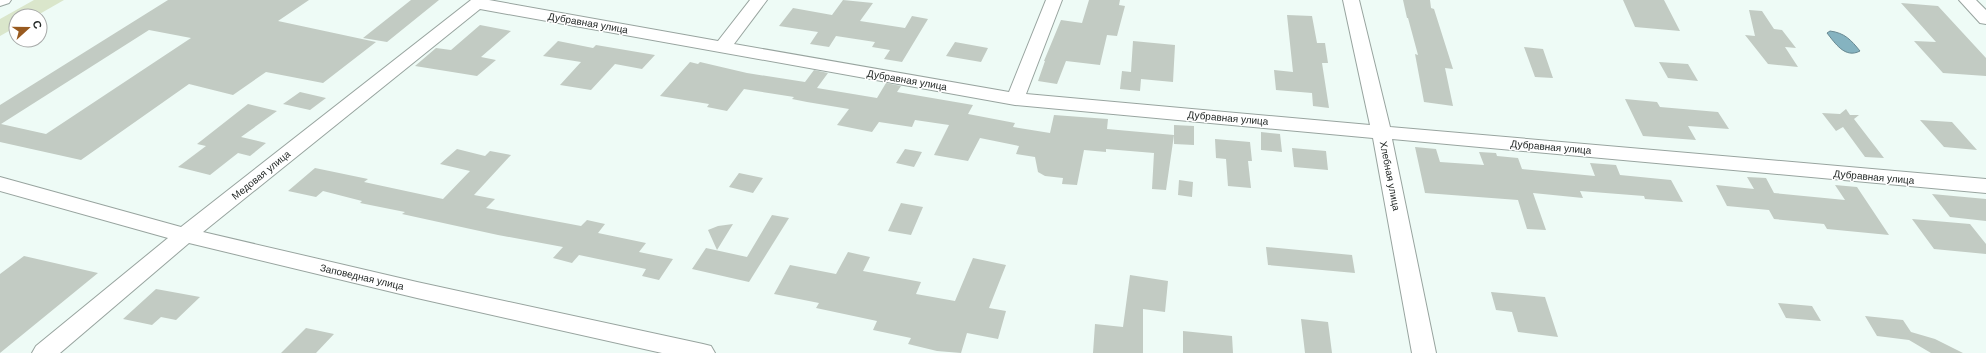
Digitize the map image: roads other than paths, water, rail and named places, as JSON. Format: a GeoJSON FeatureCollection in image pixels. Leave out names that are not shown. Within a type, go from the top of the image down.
{"type":"FeatureCollection","features":[{"type":"Feature","properties":{"kind":"street"},"geometry":{"type":"LineString","coordinates":[[722,46],[759,0]]}},
{"type":"Feature","properties":{"kind":"street"},"geometry":{"type":"LineString","coordinates":[[1015,99],[1054,0]]}},
{"type":"Feature","properties":{"kind":"street","name":"Хлебная улица"},"geometry":{"type":"LineString","coordinates":[[1351,0],[1381,131],[1424,353]]}},
{"type":"Feature","properties":{"kind":"street"},"geometry":{"type":"LineString","coordinates":[[1967,0],[1986,19]]}},
{"type":"Feature","properties":{"kind":"street","name":"Дубравная улица"},"geometry":{"type":"LineString","coordinates":[[479,1],[1015,99],[1381,131],[1789,170],[1986,186]]}},
{"type":"Feature","properties":{"kind":"street","name":"Медовая улица"},"geometry":{"type":"LineString","coordinates":[[44,353],[185,235],[479,1]]}},
{"type":"Feature","properties":{"kind":"street","name":"Заповедная улица"},"geometry":{"type":"LineString","coordinates":[[0,184],[185,235],[433,293],[703,353]]}},
{"type":"Feature","properties":{"kind":"water"},"geometry":{"type":"Polygon","coordinates":[[[1830,31],[1840,33],[1860,51],[1850,53],[1841,49],[1827,33],[1830,31]]]}}]}
